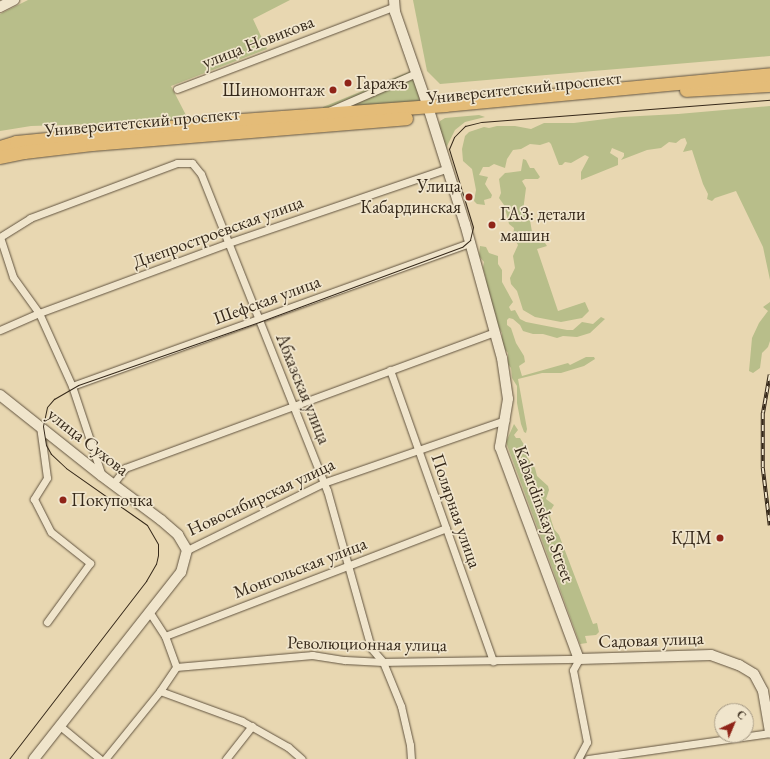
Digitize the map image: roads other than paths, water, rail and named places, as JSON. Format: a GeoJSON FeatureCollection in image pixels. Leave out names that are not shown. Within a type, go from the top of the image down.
{"type":"FeatureCollection","features":[{"type":"Feature","properties":{"kind":"highway"},"geometry":{"type":"LineString","coordinates":[[694,85],[770,74]]}},
{"type":"Feature","properties":{"kind":"highway","name":"Университетский проспект"},"geometry":{"type":"LineString","coordinates":[[0,157],[24,152],[92,144],[694,85]]}},
{"type":"Feature","properties":{"kind":"highway"},"geometry":{"type":"LineString","coordinates":[[694,85],[770,85]]}},
{"type":"Feature","properties":{"kind":"highway","name":"Университетский проспект"},"geometry":{"type":"LineString","coordinates":[[0,147],[24,142],[241,120],[429,111]]}},
{"type":"Feature","properties":{"kind":"street"},"geometry":{"type":"LineString","coordinates":[[0,7],[12,0]]}},
{"type":"Feature","properties":{"kind":"street","name":"Kabardinskaya Street"},"geometry":{"type":"LineString","coordinates":[[394,3],[395,12],[448,168],[471,242],[502,358],[508,400],[500,447],[579,659]]}},
{"type":"Feature","properties":{"kind":"street","name":"улица Новикова"},"geometry":{"type":"LineString","coordinates":[[177,89],[394,3]]}},
{"type":"Feature","properties":{"kind":"street"},"geometry":{"type":"LineString","coordinates":[[322,115],[416,73]]}},
{"type":"Feature","properties":{"kind":"street","name":"Абхазская улица"},"geometry":{"type":"LineString","coordinates":[[0,237],[30,218],[177,163],[192,163],[201,174],[327,490],[371,648],[383,662],[401,706],[410,745],[411,759]]}},
{"type":"Feature","properties":{"kind":"street","name":"Днепростроевская улица"},"geometry":{"type":"LineString","coordinates":[[0,330],[39,313],[228,243],[448,168]]}},
{"type":"Feature","properties":{"kind":"street"},"geometry":{"type":"LineString","coordinates":[[0,237],[13,277],[39,313],[72,386],[102,476]]}},
{"type":"Feature","properties":{"kind":"street","name":"Шефская улица"},"geometry":{"type":"LineString","coordinates":[[72,386],[471,242]]}},
{"type":"Feature","properties":{"kind":"street"},"geometry":{"type":"LineString","coordinates":[[113,484],[125,468],[495,332]]}},
{"type":"Feature","properties":{"kind":"street","name":"Полярная улица"},"geometry":{"type":"LineString","coordinates":[[390,370],[493,661]]}},
{"type":"Feature","properties":{"kind":"street","name":"улица Сухова"},"geometry":{"type":"LineString","coordinates":[[0,395],[102,476],[161,520],[178,535],[187,550]]}},
{"type":"Feature","properties":{"kind":"street","name":"Новосибирская улица"},"geometry":{"type":"LineString","coordinates":[[34,759],[181,572],[187,550],[323,483],[505,420]]}},
{"type":"Feature","properties":{"kind":"street"},"geometry":{"type":"LineString","coordinates":[[40,426],[47,478],[34,499],[52,532],[90,563],[47,622]]}},
{"type":"Feature","properties":{"kind":"street","name":"Монгольская улица"},"geometry":{"type":"LineString","coordinates":[[165,636],[446,528]]}},
{"type":"Feature","properties":{"kind":"street"},"geometry":{"type":"LineString","coordinates":[[104,759],[160,691],[176,667],[165,636],[150,613]]}},
{"type":"Feature","properties":{"kind":"street","name":"Революционная улица"},"geometry":{"type":"LineString","coordinates":[[176,667],[312,655],[345,660],[383,662],[579,659]]}},
{"type":"Feature","properties":{"kind":"street","name":"Садовая улица"},"geometry":{"type":"LineString","coordinates":[[579,659],[711,655],[739,665],[754,674],[763,691],[770,732]]}},
{"type":"Feature","properties":{"kind":"street"},"geometry":{"type":"LineString","coordinates":[[578,759],[587,742],[573,670],[579,659]]}},
{"type":"Feature","properties":{"kind":"street"},"geometry":{"type":"LineString","coordinates":[[160,691],[252,726],[288,747],[302,759]]}},
{"type":"Feature","properties":{"kind":"street"},"geometry":{"type":"LineString","coordinates":[[60,726],[100,759]]}},
{"type":"Feature","properties":{"kind":"street"},"geometry":{"type":"LineString","coordinates":[[226,759],[252,726]]}},
{"type":"Feature","properties":{"kind":"street"},"geometry":{"type":"LineString","coordinates":[[588,759],[770,732]]}},
{"type":"Feature","properties":{"kind":"tram line"},"geometry":{"type":"LineString","coordinates":[[9,759],[146,581],[156,564],[158,555],[158,544],[147,525],[66,468],[51,454],[46,445],[43,426],[47,407],[54,399],[78,385],[259,322],[462,247],[470,240],[473,227],[449,149],[454,137],[465,126],[481,122],[770,100]]}},
{"type":"Feature","properties":{"kind":"railway"},"geometry":{"type":"LineString","coordinates":[[770,375],[763,413],[763,468],[770,526]]}},
{"type":"Feature","properties":{"kind":"place","name":"Гаражъ"},"geometry":{"type":"Point","coordinates":[348,83]}},
{"type":"Feature","properties":{"kind":"place","name":"Шиномонтаж"},"geometry":{"type":"Point","coordinates":[333,90]}},
{"type":"Feature","properties":{"kind":"place","name":"Улица Кабардинская"},"geometry":{"type":"Point","coordinates":[469,197]}},
{"type":"Feature","properties":{"kind":"place","name":"ГАЗ: детали машин"},"geometry":{"type":"Point","coordinates":[492,225]}},
{"type":"Feature","properties":{"kind":"place","name":"Покупочка"},"geometry":{"type":"Point","coordinates":[63,500]}},
{"type":"Feature","properties":{"kind":"place","name":"КДМ"},"geometry":{"type":"Point","coordinates":[720,538]}}]}
